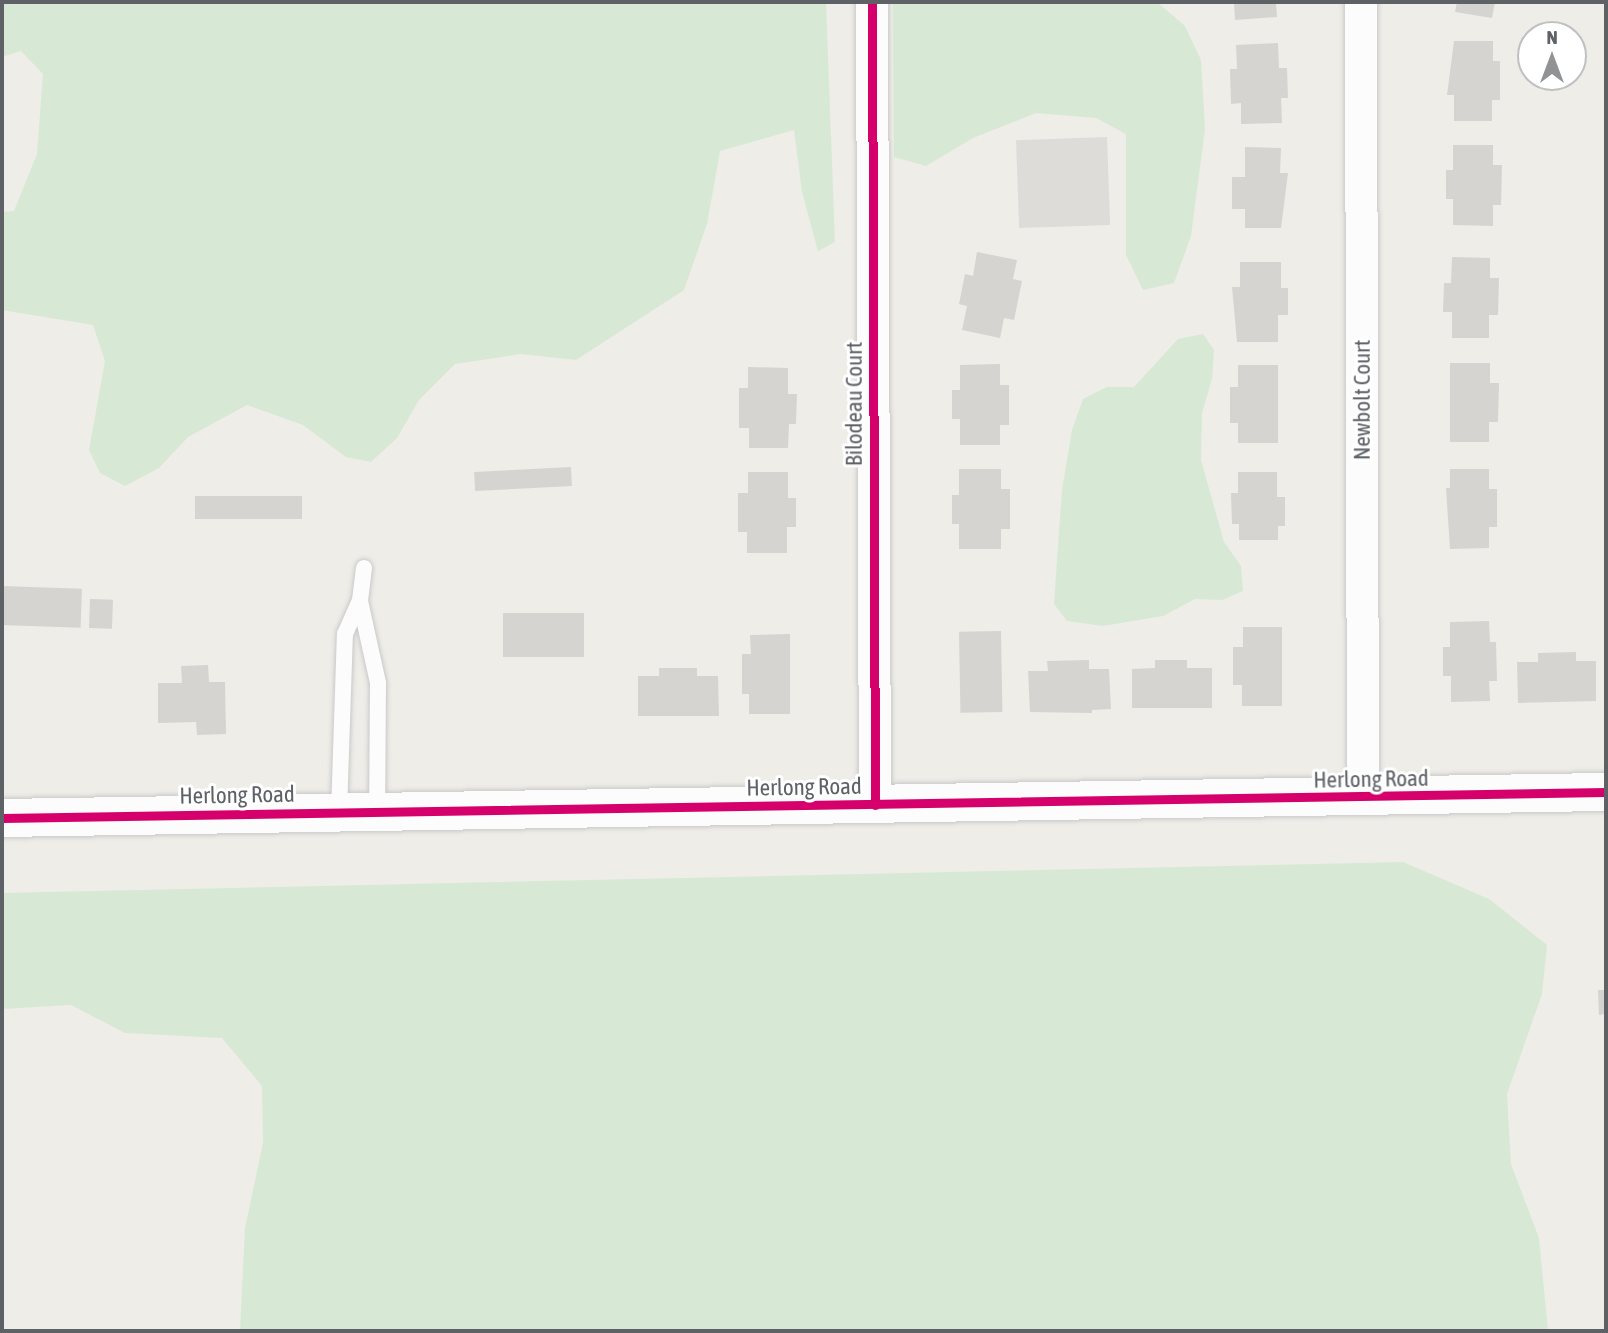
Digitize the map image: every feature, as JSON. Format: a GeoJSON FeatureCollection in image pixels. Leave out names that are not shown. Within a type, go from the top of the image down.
{"type":"FeatureCollection","features":[{"type":"Feature","properties":{"kind":"street","name":"Bilodeau Court"},"geometry":{"type":"LineString","coordinates":[[872,2],[875,805]]}},
{"type":"Feature","properties":{"kind":"street","name":"Newbolt Court"},"geometry":{"type":"LineString","coordinates":[[1361,2],[1363,799]]}},
{"type":"Feature","properties":{"kind":"street","name":"Herlong Road"},"geometry":{"type":"LineString","coordinates":[[2,818],[1363,799],[1606,792]]}},
{"type":"Feature","properties":{"kind":"lane"},"geometry":{"type":"LineString","coordinates":[[363,568],[360,601],[379,683],[377,813]]}},
{"type":"Feature","properties":{"kind":"lane"},"geometry":{"type":"LineString","coordinates":[[339,813],[345,634],[360,601]]}},
{"type":"Feature","properties":{"kind":"shaded area"},"geometry":{"type":"Polygon","coordinates":[[[1107,137],[1110,225],[1019,228],[1016,140],[1107,137]]]}},
{"type":"Feature","properties":{"kind":"green space"},"geometry":{"type":"Polygon","coordinates":[[[2,2],[826,2],[835,242],[818,251],[802,192],[794,130],[720,151],[707,224],[684,290],[576,360],[521,354],[455,364],[419,400],[397,438],[371,462],[346,457],[303,425],[247,405],[188,437],[159,468],[125,486],[100,473],[89,450],[105,361],[93,325],[2,310],[2,212],[14,211],[37,154],[43,74],[21,51],[2,57],[2,2]]]}},
{"type":"Feature","properties":{"kind":"green space"},"geometry":{"type":"Polygon","coordinates":[[[893,2],[1157,2],[1185,26],[1201,60],[1205,129],[1191,236],[1174,283],[1143,290],[1126,255],[1126,134],[1096,118],[1036,113],[973,138],[926,166],[894,157],[893,2]]]}},
{"type":"Feature","properties":{"kind":"green space"},"geometry":{"type":"Polygon","coordinates":[[[1203,334],[1214,350],[1212,379],[1202,413],[1201,460],[1224,542],[1241,566],[1243,591],[1222,600],[1195,599],[1163,616],[1103,626],[1067,621],[1054,604],[1062,490],[1072,430],[1083,399],[1107,387],[1134,387],[1178,339],[1203,334]]]}},
{"type":"Feature","properties":{"kind":"green space"},"geometry":{"type":"Polygon","coordinates":[[[1403,862],[1489,899],[1547,945],[1542,994],[1507,1094],[1511,1164],[1539,1238],[1548,1331],[240,1331],[245,1228],[263,1143],[262,1086],[222,1038],[125,1033],[71,1005],[2,1009],[2,893],[1403,862]]]}},
{"type":"Feature","properties":{"kind":"building"},"geometry":{"type":"Polygon","coordinates":[[[1234,2],[1276,2],[1277,17],[1235,20],[1234,2]]]}},
{"type":"Feature","properties":{"kind":"building"},"geometry":{"type":"Polygon","coordinates":[[[1457,2],[1495,2],[1492,18],[1455,12],[1457,2]]]}},
{"type":"Feature","properties":{"kind":"building"},"geometry":{"type":"Polygon","coordinates":[[[1454,41],[1493,41],[1493,61],[1500,61],[1500,100],[1492,100],[1492,121],[1454,121],[1454,95],[1447,95],[1454,41]]]}},
{"type":"Feature","properties":{"kind":"building"},"geometry":{"type":"Polygon","coordinates":[[[1278,43],[1279,68],[1287,68],[1288,98],[1281,98],[1282,123],[1241,124],[1241,103],[1231,104],[1230,69],[1237,69],[1236,45],[1278,43]]]}},
{"type":"Feature","properties":{"kind":"building"},"geometry":{"type":"Polygon","coordinates":[[[1453,145],[1493,145],[1493,165],[1502,165],[1501,205],[1493,205],[1493,226],[1453,225],[1453,199],[1446,199],[1446,170],[1453,170],[1453,145]]]}},
{"type":"Feature","properties":{"kind":"building"},"geometry":{"type":"Polygon","coordinates":[[[1245,147],[1281,148],[1280,173],[1288,173],[1281,228],[1245,228],[1245,209],[1232,209],[1232,177],[1245,177],[1245,147]]]}},
{"type":"Feature","properties":{"kind":"building"},"geometry":{"type":"Polygon","coordinates":[[[977,252],[1017,260],[1013,279],[1022,281],[1014,320],[1004,318],[1000,338],[962,330],[967,306],[959,304],[965,274],[973,276],[977,252]]]}},
{"type":"Feature","properties":{"kind":"building"},"geometry":{"type":"Polygon","coordinates":[[[1452,257],[1490,258],[1490,278],[1499,278],[1498,315],[1489,315],[1489,338],[1452,338],[1452,312],[1443,312],[1444,283],[1451,283],[1452,257]]]}},
{"type":"Feature","properties":{"kind":"building"},"geometry":{"type":"Polygon","coordinates":[[[1240,262],[1281,262],[1281,288],[1288,288],[1288,315],[1278,315],[1278,342],[1237,342],[1232,287],[1240,287],[1240,262]]]}},
{"type":"Feature","properties":{"kind":"building"},"geometry":{"type":"Polygon","coordinates":[[[1450,363],[1490,363],[1490,383],[1499,383],[1498,422],[1489,422],[1489,442],[1450,442],[1450,363]]]}},
{"type":"Feature","properties":{"kind":"building"},"geometry":{"type":"Polygon","coordinates":[[[1000,364],[1000,385],[1009,385],[1009,425],[1000,425],[1000,445],[960,445],[960,419],[952,419],[952,390],[960,390],[960,365],[1000,364]]]}},
{"type":"Feature","properties":{"kind":"building"},"geometry":{"type":"Polygon","coordinates":[[[1238,365],[1278,365],[1278,443],[1238,443],[1238,423],[1230,423],[1230,387],[1238,387],[1238,365]]]}},
{"type":"Feature","properties":{"kind":"building"},"geometry":{"type":"Polygon","coordinates":[[[748,367],[788,368],[788,394],[797,394],[796,424],[789,424],[788,448],[749,448],[749,428],[739,428],[739,388],[748,388],[748,367]]]}},
{"type":"Feature","properties":{"kind":"building"},"geometry":{"type":"Polygon","coordinates":[[[571,467],[572,486],[475,491],[474,472],[571,467]]]}},
{"type":"Feature","properties":{"kind":"building"},"geometry":{"type":"Polygon","coordinates":[[[959,469],[1001,469],[1001,489],[1010,489],[1010,529],[1001,529],[1001,549],[959,549],[959,524],[952,524],[952,495],[959,495],[959,469]]]}},
{"type":"Feature","properties":{"kind":"building"},"geometry":{"type":"Polygon","coordinates":[[[1450,469],[1489,469],[1489,489],[1497,489],[1497,527],[1489,527],[1489,548],[1450,549],[1446,488],[1450,488],[1450,469]]]}},
{"type":"Feature","properties":{"kind":"building"},"geometry":{"type":"Polygon","coordinates":[[[748,472],[788,472],[788,498],[796,498],[796,527],[787,527],[787,553],[747,553],[747,532],[738,532],[738,493],[748,493],[748,472]]]}},
{"type":"Feature","properties":{"kind":"building"},"geometry":{"type":"Polygon","coordinates":[[[1238,472],[1277,472],[1277,497],[1285,497],[1285,526],[1278,526],[1278,540],[1239,540],[1239,524],[1232,524],[1231,493],[1238,493],[1238,472]]]}},
{"type":"Feature","properties":{"kind":"building"},"geometry":{"type":"Polygon","coordinates":[[[195,496],[302,496],[302,519],[195,519],[195,496]]]}},
{"type":"Feature","properties":{"kind":"building"},"geometry":{"type":"Polygon","coordinates":[[[2,586],[82,589],[81,628],[2,625],[2,586]]]}},
{"type":"Feature","properties":{"kind":"building"},"geometry":{"type":"Polygon","coordinates":[[[90,599],[113,600],[112,629],[89,628],[90,599]]]}},
{"type":"Feature","properties":{"kind":"building"},"geometry":{"type":"Polygon","coordinates":[[[503,613],[584,613],[584,657],[503,657],[503,613]]]}},
{"type":"Feature","properties":{"kind":"building"},"geometry":{"type":"Polygon","coordinates":[[[1489,621],[1490,642],[1496,642],[1497,681],[1489,681],[1490,701],[1451,702],[1451,676],[1443,676],[1443,647],[1450,647],[1450,622],[1489,621]]]}},
{"type":"Feature","properties":{"kind":"building"},"geometry":{"type":"Polygon","coordinates":[[[1243,627],[1282,627],[1282,706],[1242,706],[1242,685],[1233,685],[1233,647],[1243,647],[1243,627]]]}},
{"type":"Feature","properties":{"kind":"building"},"geometry":{"type":"Polygon","coordinates":[[[1001,631],[1002,712],[960,713],[959,632],[1001,631]]]}},
{"type":"Feature","properties":{"kind":"building"},"geometry":{"type":"Polygon","coordinates":[[[790,634],[790,714],[749,714],[749,694],[742,694],[742,654],[751,654],[750,635],[790,634]]]}},
{"type":"Feature","properties":{"kind":"building"},"geometry":{"type":"Polygon","coordinates":[[[1576,652],[1576,661],[1596,661],[1596,701],[1518,703],[1517,662],[1538,662],[1538,653],[1576,652]]]}},
{"type":"Feature","properties":{"kind":"building"},"geometry":{"type":"Polygon","coordinates":[[[1089,660],[1089,669],[1109,669],[1111,709],[1092,710],[1092,713],[1030,712],[1028,671],[1048,671],[1047,661],[1089,660]]]}},
{"type":"Feature","properties":{"kind":"building"},"geometry":{"type":"Polygon","coordinates":[[[1155,660],[1187,660],[1187,668],[1212,668],[1212,708],[1132,708],[1132,669],[1155,668],[1155,660]]]}},
{"type":"Feature","properties":{"kind":"building"},"geometry":{"type":"Polygon","coordinates":[[[208,665],[209,682],[225,682],[226,734],[197,735],[196,722],[158,723],[158,683],[182,683],[181,666],[208,665]]]}},
{"type":"Feature","properties":{"kind":"building"},"geometry":{"type":"Polygon","coordinates":[[[659,668],[697,668],[697,676],[718,676],[719,716],[638,716],[638,676],[659,676],[659,668]]]}},
{"type":"Feature","properties":{"kind":"building"},"geometry":{"type":"Polygon","coordinates":[[[1598,990],[1606,990],[1606,1014],[1599,1015],[1598,990]]]}},
{"type":"Feature","properties":{"kind":"cycle path"},"geometry":{"type":"LineString","coordinates":[[872,2],[875,805]]}},
{"type":"Feature","properties":{"kind":"cycle path"},"geometry":{"type":"LineString","coordinates":[[2,818],[1606,792]]}}]}
